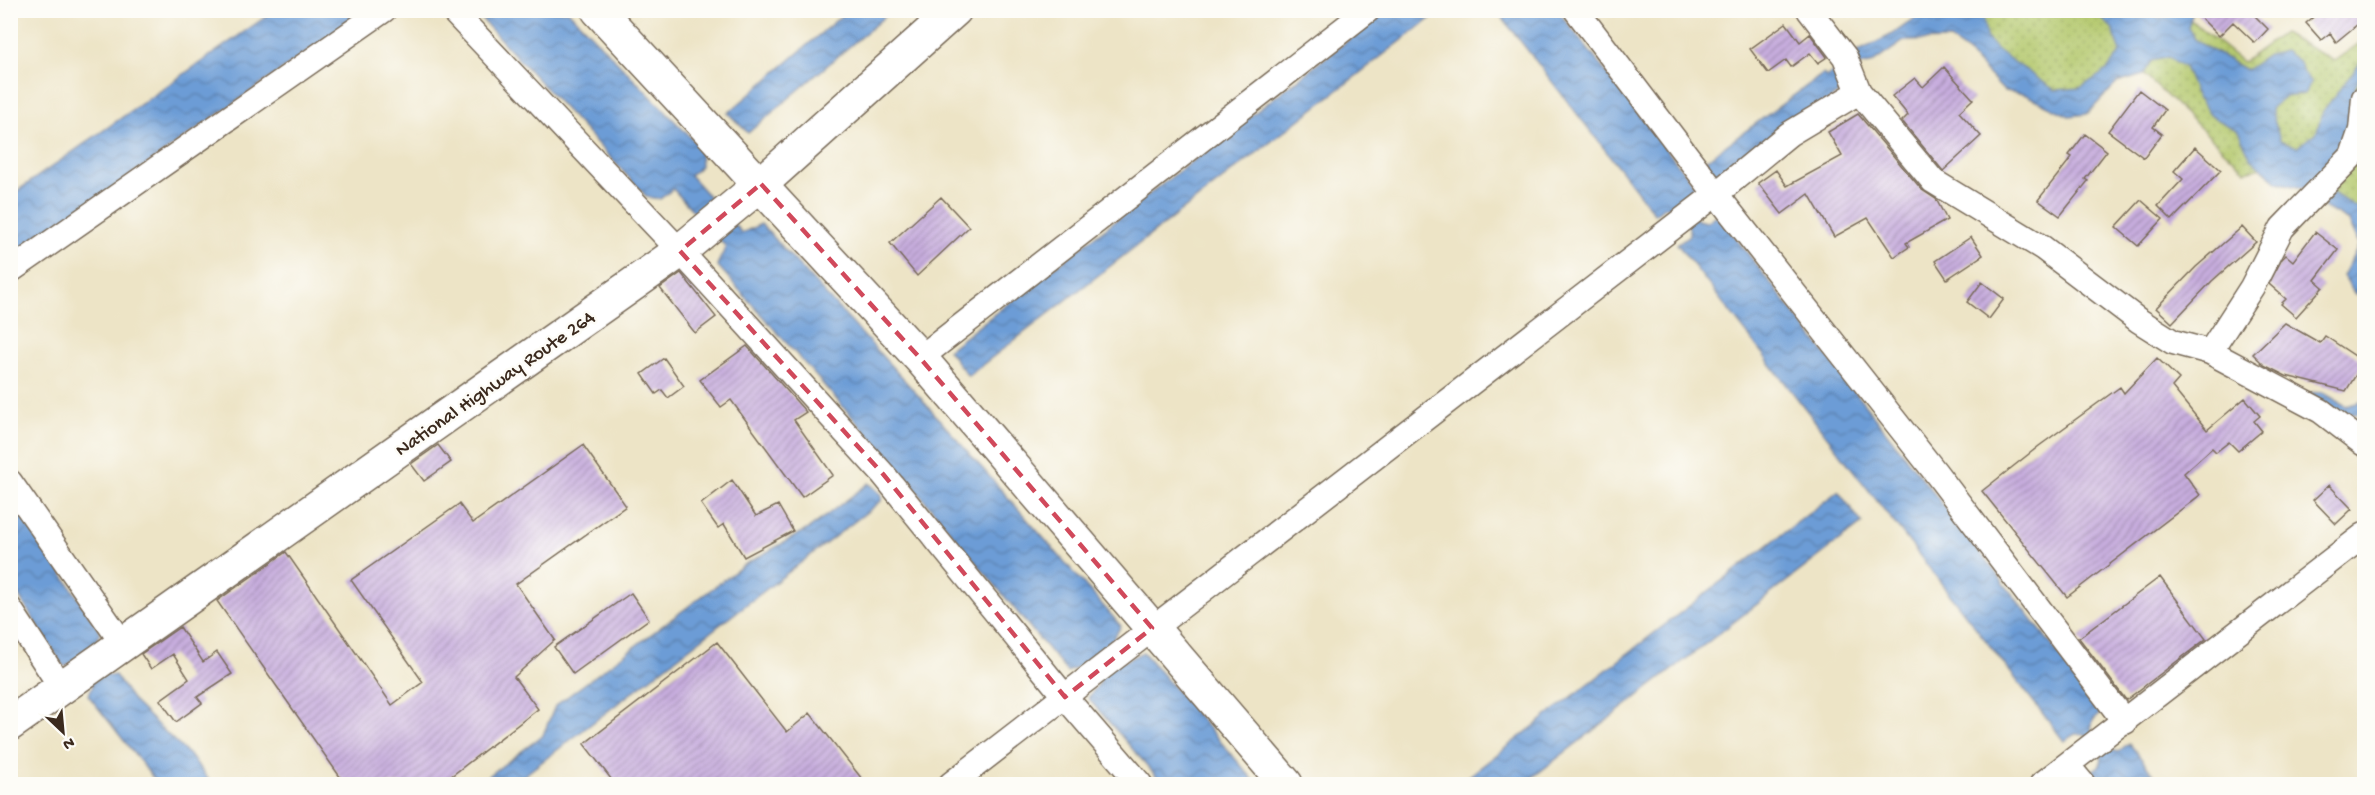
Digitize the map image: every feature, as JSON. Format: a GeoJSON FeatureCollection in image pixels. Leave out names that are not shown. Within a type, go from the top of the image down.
{"type":"FeatureCollection","features":[{"type":"Feature","properties":{"kind":"main road"},"geometry":{"type":"LineString","coordinates":[[598,10],[920,358],[1286,784]]}},
{"type":"Feature","properties":{"kind":"main road","name":"National Highway Route 264"},"geometry":{"type":"LineString","coordinates":[[10,724],[692,242],[761,184],[955,10]]}},
{"type":"Feature","properties":{"kind":"street"},"geometry":{"type":"LineString","coordinates":[[10,271],[384,10]]}},
{"type":"Feature","properties":{"kind":"street"},"geometry":{"type":"LineString","coordinates":[[452,10],[692,242],[1065,697],[1140,784]]}},
{"type":"Feature","properties":{"kind":"street"},"geometry":{"type":"LineString","coordinates":[[920,358],[1368,10]]}},
{"type":"Feature","properties":{"kind":"street"},"geometry":{"type":"LineString","coordinates":[[1576,10],[1716,194],[1936,473],[2125,722]]}},
{"type":"Feature","properties":{"kind":"street"},"geometry":{"type":"LineString","coordinates":[[1809,10],[1853,75],[1934,181],[2043,248],[2138,320],[2173,342],[2210,352],[2321,411],[2364,444]]}},
{"type":"Feature","properties":{"kind":"street"},"geometry":{"type":"LineString","coordinates":[[951,784],[1716,194],[1789,134],[1853,75]]}},
{"type":"Feature","properties":{"kind":"street"},"geometry":{"type":"LineString","coordinates":[[2210,352],[2252,287],[2282,228],[2352,156],[2361,130],[2364,98]]}},
{"type":"Feature","properties":{"kind":"street"},"geometry":{"type":"LineString","coordinates":[[10,482],[115,649]]}},
{"type":"Feature","properties":{"kind":"street"},"geometry":{"type":"LineString","coordinates":[[2042,784],[2364,535]]}},
{"type":"Feature","properties":{"kind":"street"},"geometry":{"type":"LineString","coordinates":[[10,609],[70,681]]}},
{"type":"Feature","properties":{"kind":"street"},"geometry":{"type":"LineString","coordinates":[[2067,765],[2083,784]]}},
{"type":"Feature","properties":{"kind":"highlighted area"},"geometry":{"type":"Polygon","coordinates":[[[761,184],[920,358],[1152,628],[1065,697],[883,474],[680,251],[761,184]]]}},
{"type":"Feature","properties":{"kind":"green space"},"geometry":{"type":"Polygon","coordinates":[[[1938,10],[2136,11],[2160,31],[2183,14],[2243,62],[2283,33],[2334,61],[2364,40],[2364,238],[2298,158],[2246,171],[2136,67],[2059,103],[1938,10]]]}},
{"type":"Feature","properties":{"kind":"water"},"geometry":{"type":"Polygon","coordinates":[[[274,11],[366,11],[11,259],[10,196],[274,11]]]}},
{"type":"Feature","properties":{"kind":"water"},"geometry":{"type":"Polygon","coordinates":[[[474,11],[568,11],[700,147],[701,166],[690,175],[742,233],[761,224],[917,394],[1121,626],[1110,644],[1123,662],[1143,652],[1257,784],[1163,784],[1088,698],[1101,681],[1086,663],[1067,672],[902,473],[717,265],[726,247],[673,189],[660,199],[647,197],[474,11]]]}},
{"type":"Feature","properties":{"kind":"water"},"geometry":{"type":"Polygon","coordinates":[[[847,11],[891,11],[748,133],[728,113],[847,11]]]}},
{"type":"Feature","properties":{"kind":"water"},"geometry":{"type":"Polygon","coordinates":[[[1386,11],[1440,11],[968,376],[948,350],[1386,11]]]}},
{"type":"Feature","properties":{"kind":"water"},"geometry":{"type":"Polygon","coordinates":[[[1497,11],[1558,11],[1698,190],[1683,202],[1698,220],[1706,222],[1717,214],[2103,711],[2093,720],[2091,729],[2107,749],[2118,752],[2129,743],[2161,784],[2098,784],[2089,774],[2100,765],[2101,754],[2085,734],[2075,734],[2064,741],[1677,244],[1689,235],[1689,227],[1675,208],[1664,207],[1655,214],[1497,11]]]}},
{"type":"Feature","properties":{"kind":"water"},"geometry":{"type":"Polygon","coordinates":[[[1925,11],[1985,11],[1983,13],[1986,37],[1997,50],[2055,90],[2080,88],[2107,70],[2121,52],[2112,28],[2093,11],[2149,11],[2159,19],[2174,11],[2193,11],[2188,28],[2196,41],[2246,70],[2268,55],[2285,51],[2300,62],[2303,73],[2311,83],[2304,94],[2285,97],[2271,109],[2280,140],[2297,147],[2316,133],[2323,111],[2364,58],[2364,68],[2355,87],[2356,126],[2347,147],[2310,190],[2278,182],[2252,160],[2238,131],[2211,116],[2197,98],[2184,67],[2169,57],[2152,61],[2143,75],[2117,83],[2087,114],[2069,116],[2024,94],[2004,91],[1965,50],[1950,40],[1904,41],[1871,64],[1861,65],[1844,89],[1727,173],[1716,176],[1705,161],[1823,74],[1826,77],[1859,51],[1893,34],[1925,11]]]}},
{"type":"Feature","properties":{"kind":"water"},"geometry":{"type":"Polygon","coordinates":[[[2333,193],[2356,208],[2364,202],[2364,296],[2355,294],[2343,276],[2359,245],[2349,221],[2322,206],[2333,193]]]}},
{"type":"Feature","properties":{"kind":"water"},"geometry":{"type":"Polygon","coordinates":[[[2322,392],[2346,406],[2364,401],[2364,413],[2345,415],[2306,393],[2322,392]]]}},
{"type":"Feature","properties":{"kind":"water"},"geometry":{"type":"Polygon","coordinates":[[[869,483],[882,495],[881,501],[513,784],[478,784],[543,735],[555,706],[744,565],[810,528],[869,483]]]}},
{"type":"Feature","properties":{"kind":"water"},"geometry":{"type":"Polygon","coordinates":[[[1838,491],[1862,523],[1524,784],[1459,784],[1838,491]]]}},
{"type":"Feature","properties":{"kind":"water"},"geometry":{"type":"Polygon","coordinates":[[[10,492],[100,632],[95,647],[91,649],[109,676],[115,675],[134,702],[192,758],[212,784],[158,784],[88,695],[93,686],[76,660],[64,667],[11,584],[10,492]]]}},
{"type":"Feature","properties":{"kind":"building"},"geometry":{"type":"Polygon","coordinates":[[[2193,10],[2249,10],[2268,29],[2255,43],[2233,22],[2219,36],[2193,10]]]}},
{"type":"Feature","properties":{"kind":"building"},"geometry":{"type":"Polygon","coordinates":[[[2322,10],[2364,10],[2364,19],[2336,42],[2330,33],[2321,40],[2306,23],[2322,10]]]}},
{"type":"Feature","properties":{"kind":"building"},"geometry":{"type":"Polygon","coordinates":[[[1786,23],[1800,42],[1810,34],[1827,57],[1818,63],[1810,53],[1791,67],[1786,60],[1768,73],[1750,49],[1786,23]]]}},
{"type":"Feature","properties":{"kind":"building"},"geometry":{"type":"Polygon","coordinates":[[[1944,67],[1973,99],[1959,112],[1981,136],[1943,171],[1902,121],[1908,115],[1892,96],[1915,78],[1923,87],[1944,67]]]}},
{"type":"Feature","properties":{"kind":"building"},"geometry":{"type":"Polygon","coordinates":[[[2139,90],[2165,110],[2153,127],[2162,134],[2144,158],[2108,131],[2139,90]]]}},
{"type":"Feature","properties":{"kind":"building"},"geometry":{"type":"Polygon","coordinates":[[[1858,114],[1922,190],[1936,199],[1947,220],[1906,243],[1909,247],[1894,257],[1868,218],[1834,237],[1809,194],[1782,214],[1758,183],[1776,170],[1787,186],[1842,156],[1828,132],[1858,114]]]}},
{"type":"Feature","properties":{"kind":"building"},"geometry":{"type":"Polygon","coordinates":[[[2085,134],[2107,151],[2085,179],[2088,181],[2060,216],[2038,200],[2072,157],[2069,155],[2085,134]]]}},
{"type":"Feature","properties":{"kind":"building"},"geometry":{"type":"Polygon","coordinates":[[[2195,147],[2221,170],[2172,220],[2158,206],[2183,179],[2174,171],[2195,147]]]}},
{"type":"Feature","properties":{"kind":"building"},"geometry":{"type":"Polygon","coordinates":[[[941,197],[969,227],[917,276],[890,243],[941,197]]]}},
{"type":"Feature","properties":{"kind":"building"},"geometry":{"type":"Polygon","coordinates":[[[2141,200],[2163,219],[2138,246],[2116,227],[2141,200]]]}},
{"type":"Feature","properties":{"kind":"building"},"geometry":{"type":"Polygon","coordinates":[[[2242,227],[2256,242],[2212,281],[2172,323],[2156,308],[2196,267],[2242,227]]]}},
{"type":"Feature","properties":{"kind":"building"},"geometry":{"type":"Polygon","coordinates":[[[2315,232],[2338,250],[2315,280],[2323,287],[2296,317],[2281,304],[2286,299],[2269,284],[2282,259],[2286,255],[2293,261],[2315,232]]]}},
{"type":"Feature","properties":{"kind":"building"},"geometry":{"type":"Polygon","coordinates":[[[1971,237],[1983,255],[1947,279],[1935,261],[1971,237]]]}},
{"type":"Feature","properties":{"kind":"building"},"geometry":{"type":"Polygon","coordinates":[[[681,273],[716,317],[695,333],[660,288],[681,273]]]}},
{"type":"Feature","properties":{"kind":"building"},"geometry":{"type":"Polygon","coordinates":[[[1982,282],[2004,299],[1989,319],[1967,302],[1982,282]]]}},
{"type":"Feature","properties":{"kind":"building"},"geometry":{"type":"Polygon","coordinates":[[[2285,323],[2320,343],[2325,336],[2364,362],[2346,391],[2286,376],[2264,365],[2253,354],[2285,323]]]}},
{"type":"Feature","properties":{"kind":"building"},"geometry":{"type":"Polygon","coordinates":[[[747,346],[806,412],[794,420],[833,475],[802,497],[731,400],[721,407],[700,380],[747,346]]]}},
{"type":"Feature","properties":{"kind":"building"},"geometry":{"type":"Polygon","coordinates":[[[664,358],[684,386],[668,398],[662,390],[656,394],[642,374],[664,358]]]}},
{"type":"Feature","properties":{"kind":"building"},"geometry":{"type":"Polygon","coordinates":[[[2157,358],[2179,379],[2172,387],[2207,430],[2245,398],[2260,416],[2254,421],[2262,431],[2238,451],[2229,442],[2216,452],[2212,448],[2184,473],[2200,495],[2067,597],[1982,491],[2120,387],[2124,393],[2157,358]]]}},
{"type":"Feature","properties":{"kind":"building"},"geometry":{"type":"Polygon","coordinates":[[[438,445],[451,462],[424,481],[411,464],[438,445]]]}},
{"type":"Feature","properties":{"kind":"building"},"geometry":{"type":"Polygon","coordinates":[[[583,445],[626,506],[516,584],[555,640],[514,677],[538,709],[441,784],[345,784],[217,601],[286,552],[392,705],[423,682],[351,580],[459,504],[473,523],[583,445]]]}},
{"type":"Feature","properties":{"kind":"building"},"geometry":{"type":"Polygon","coordinates":[[[732,480],[756,516],[778,505],[793,531],[744,557],[724,524],[718,528],[701,504],[732,480]]]}},
{"type":"Feature","properties":{"kind":"building"},"geometry":{"type":"Polygon","coordinates":[[[2329,485],[2352,509],[2336,524],[2313,500],[2329,485]]]}},
{"type":"Feature","properties":{"kind":"building"},"geometry":{"type":"Polygon","coordinates":[[[2160,577],[2206,639],[2126,700],[2079,638],[2160,577]]]}},
{"type":"Feature","properties":{"kind":"building"},"geometry":{"type":"Polygon","coordinates":[[[631,593],[649,619],[573,674],[554,647],[631,593]]]}},
{"type":"Feature","properties":{"kind":"building"},"geometry":{"type":"Polygon","coordinates":[[[180,627],[203,662],[217,652],[232,674],[197,697],[202,703],[176,722],[160,700],[189,679],[173,654],[151,669],[141,654],[180,627]]]}},
{"type":"Feature","properties":{"kind":"building"},"geometry":{"type":"Polygon","coordinates":[[[717,642],[787,732],[810,713],[866,784],[615,784],[584,744],[717,642]]]}}]}
